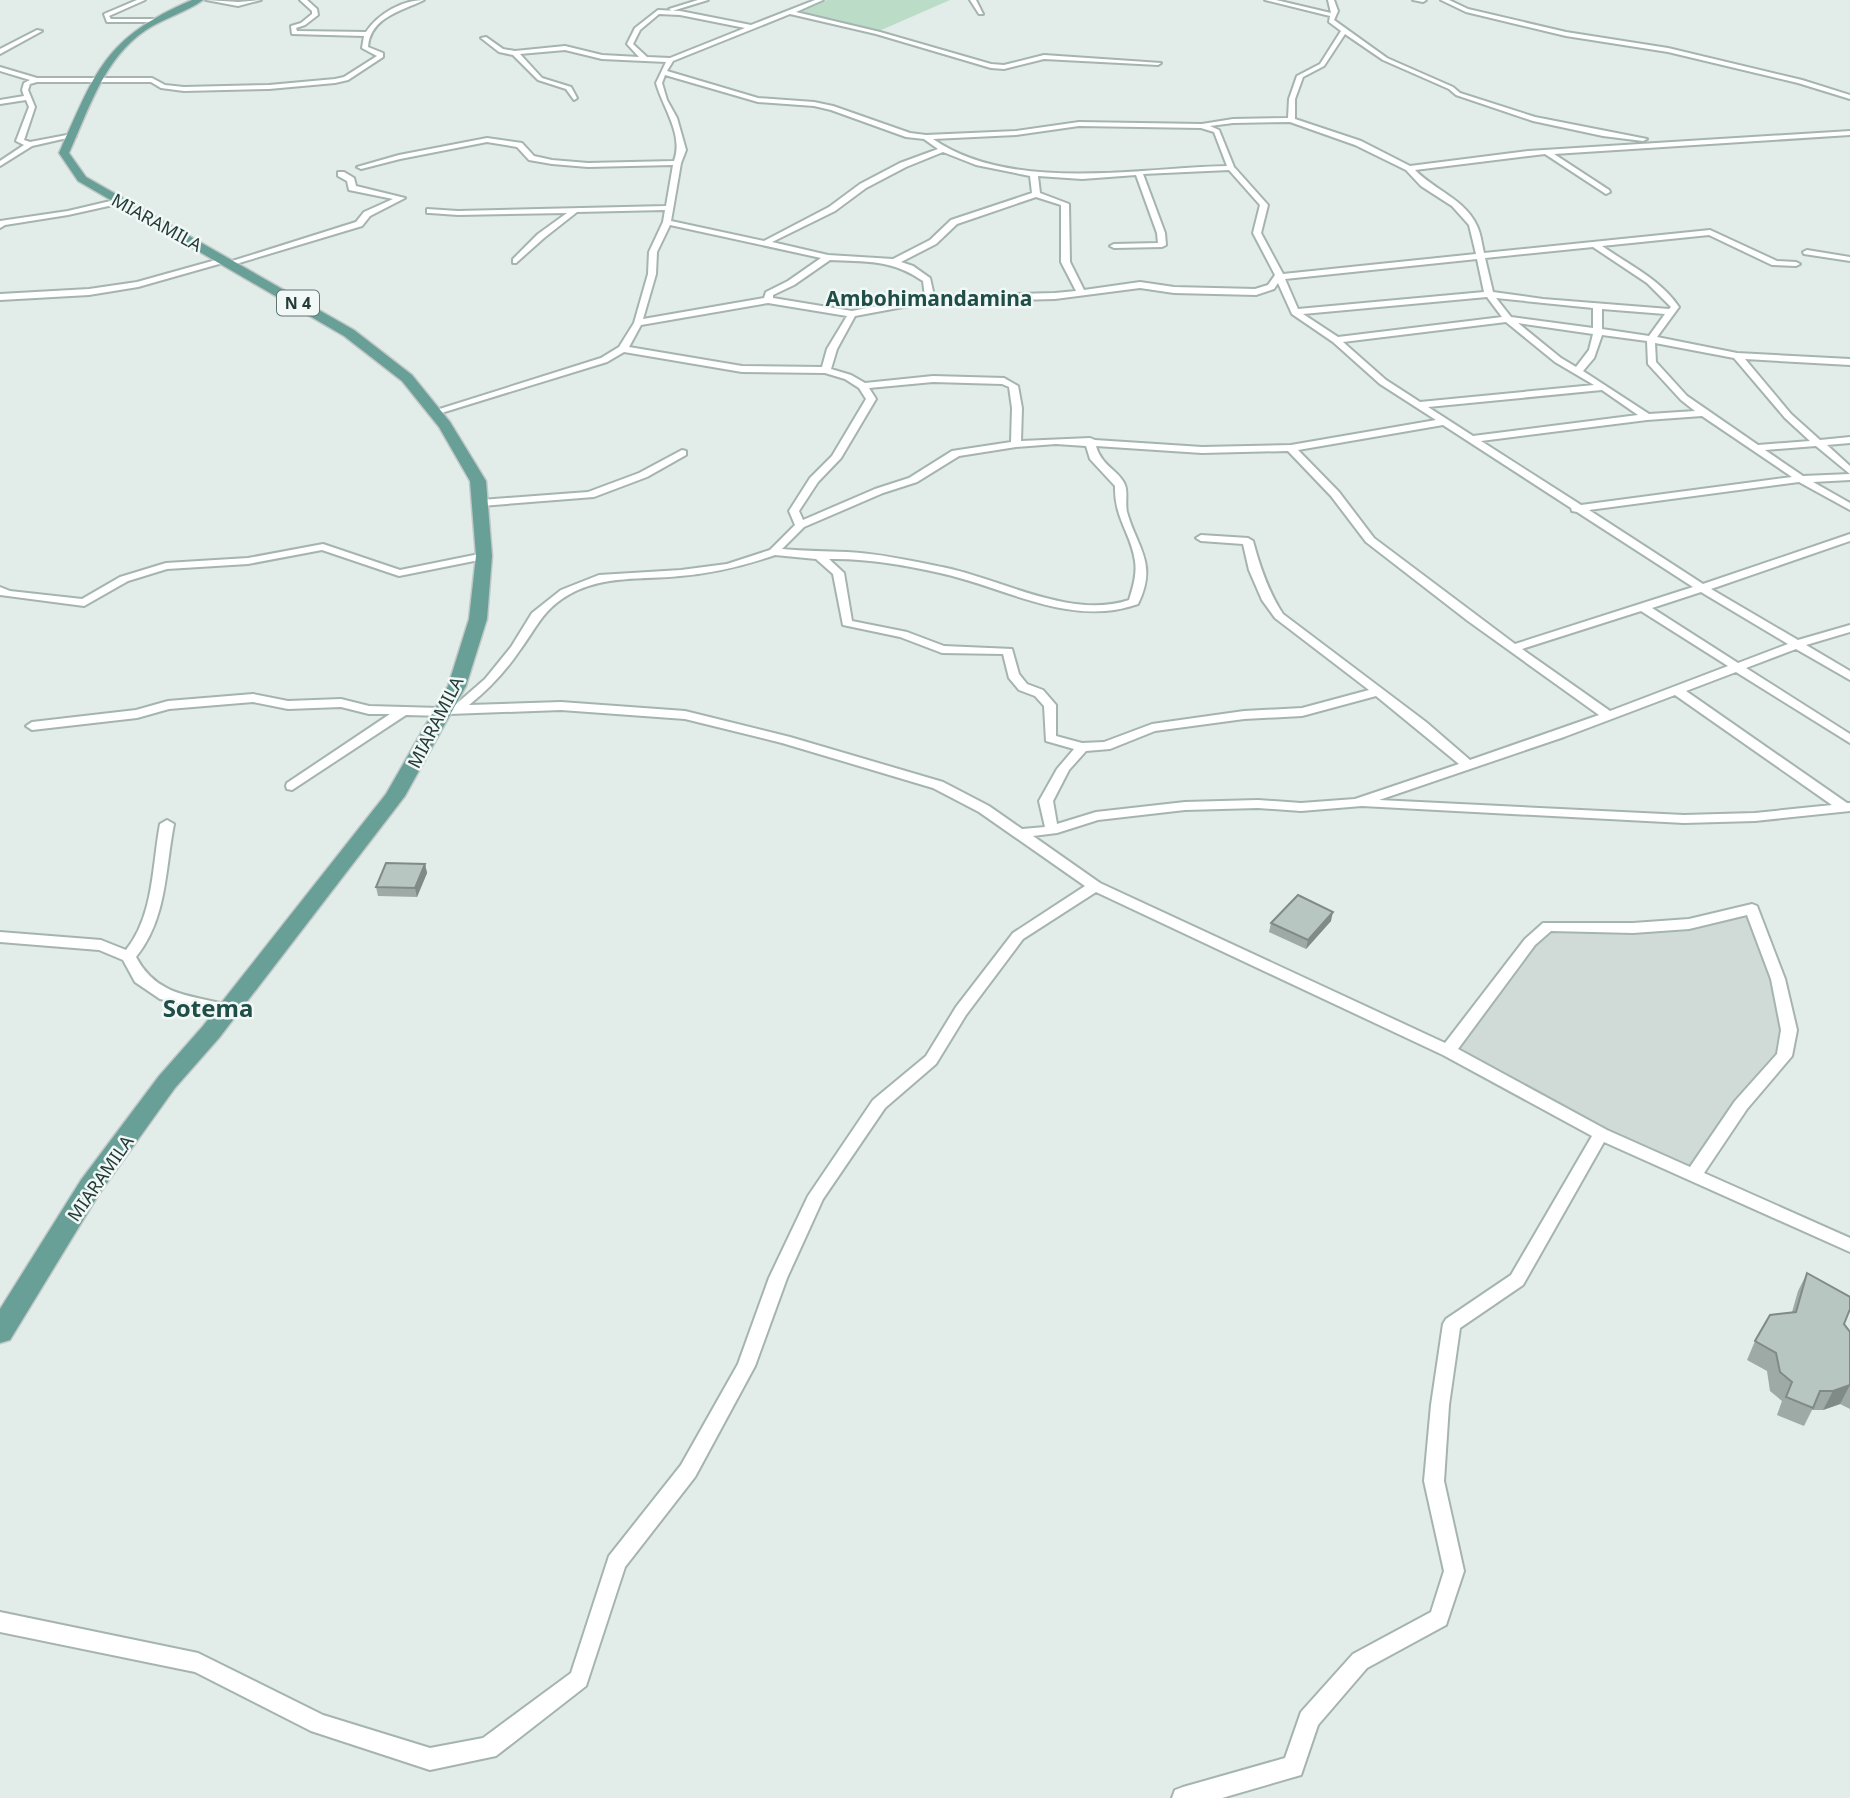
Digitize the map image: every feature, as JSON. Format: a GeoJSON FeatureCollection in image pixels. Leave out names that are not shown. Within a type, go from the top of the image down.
{"type":"FeatureCollection","features":[{"type":"Feature","properties":{"kind":"main road","name":"MIARAMILA"},"geometry":{"type":"LineString","coordinates":[[0,1332],[90,1186],[167,1082],[228,1010],[395,796],[449,711],[478,619],[485,556],[478,481],[435,412],[407,378],[349,333],[82,179],[64,153],[99,82],[121,47],[155,21],[196,0]]}},
{"type":"Feature","properties":{"kind":"street"},"geometry":{"type":"LineString","coordinates":[[142,0],[106,15],[109,21],[155,21]]}},
{"type":"Feature","properties":{"kind":"street"},"geometry":{"type":"LineString","coordinates":[[209,0],[232,4],[258,0]]}},
{"type":"Feature","properties":{"kind":"street"},"geometry":{"type":"LineString","coordinates":[[303,0],[315,9],[315,15],[308,22],[293,27],[294,33],[367,34]]}},
{"type":"Feature","properties":{"kind":"street"},"geometry":{"type":"LineString","coordinates":[[0,69],[37,79],[99,82],[152,80],[163,88],[184,89],[269,87],[335,81],[346,79],[380,57],[381,54],[365,48],[367,34],[394,9],[421,0]]}},
{"type":"Feature","properties":{"kind":"street"},"geometry":{"type":"LineString","coordinates":[[644,58],[630,44],[637,29],[658,12],[705,0]]}},
{"type":"Feature","properties":{"kind":"street"},"geometry":{"type":"LineString","coordinates":[[484,38],[501,51],[515,53],[565,48],[602,57],[671,60],[820,0]]}},
{"type":"Feature","properties":{"kind":"street"},"geometry":{"type":"LineString","coordinates":[[973,0],[981,13]]}},
{"type":"Feature","properties":{"kind":"street"},"geometry":{"type":"LineString","coordinates":[[1268,0],[1333,15]]}},
{"type":"Feature","properties":{"kind":"street"},"geometry":{"type":"LineString","coordinates":[[1331,0],[1331,21],[1385,59],[1451,88],[1458,94],[1571,128],[1675,145]]}},
{"type":"Feature","properties":{"kind":"street"},"geometry":{"type":"LineString","coordinates":[[1416,0],[1423,0]]}},
{"type":"Feature","properties":{"kind":"street"},"geometry":{"type":"LineString","coordinates":[[1444,0],[1466,10],[1566,34],[1668,50],[1800,81],[1850,97]]}},
{"type":"Feature","properties":{"kind":"street"},"geometry":{"type":"LineString","coordinates":[[667,11],[752,27]]}},
{"type":"Feature","properties":{"kind":"street"},"geometry":{"type":"LineString","coordinates":[[789,12],[878,33],[991,66],[1016,65],[1044,57],[1158,62]]}},
{"type":"Feature","properties":{"kind":"street"},"geometry":{"type":"LineString","coordinates":[[1291,120],[1292,99],[1300,76],[1322,65],[1344,30]]}},
{"type":"Feature","properties":{"kind":"street"},"geometry":{"type":"LineString","coordinates":[[0,52],[39,31]]}},
{"type":"Feature","properties":{"kind":"street"},"geometry":{"type":"LineString","coordinates":[[515,53],[540,79],[569,88],[574,98]]}},
{"type":"Feature","properties":{"kind":"street"},"geometry":{"type":"LineString","coordinates":[[435,412],[604,360],[623,349],[638,323],[652,274],[653,252],[667,222],[667,208],[682,150],[674,118],[659,83],[671,60]]}},
{"type":"Feature","properties":{"kind":"street"},"geometry":{"type":"LineString","coordinates":[[663,72],[758,100],[832,108],[909,135],[926,137],[1016,133],[1079,124],[1202,126],[1233,121],[1291,120],[1358,143],[1409,168],[1424,184],[1455,204],[1473,225],[1489,294],[1508,319],[1558,360],[1647,417]]}},
{"type":"Feature","properties":{"kind":"street"},"geometry":{"type":"LineString","coordinates":[[0,78],[16,74]]}},
{"type":"Feature","properties":{"kind":"street"},"geometry":{"type":"LineString","coordinates":[[37,79],[27,83],[25,90],[32,107],[20,142],[30,144],[72,136]]}},
{"type":"Feature","properties":{"kind":"street"},"geometry":{"type":"LineString","coordinates":[[0,102],[29,97]]}},
{"type":"Feature","properties":{"kind":"street"},"geometry":{"type":"LineString","coordinates":[[1202,126],[1217,131],[1231,168],[1264,205],[1257,233],[1295,312],[1336,340],[1383,382],[1576,509],[1850,676]]}},
{"type":"Feature","properties":{"kind":"street"},"geometry":{"type":"LineString","coordinates":[[1409,168],[1547,152],[1850,133]]}},
{"type":"Feature","properties":{"kind":"street"},"geometry":{"type":"LineString","coordinates":[[926,137],[943,149],[979,163],[1034,174],[1082,177],[1177,169],[1231,168]]}},
{"type":"Feature","properties":{"kind":"street"},"geometry":{"type":"LineString","coordinates":[[361,167],[487,140],[519,145],[532,158],[552,162],[588,165],[677,163]]}},
{"type":"Feature","properties":{"kind":"street"},"geometry":{"type":"LineString","coordinates":[[0,164],[30,144]]}},
{"type":"Feature","properties":{"kind":"street"},"geometry":{"type":"LineString","coordinates":[[765,243],[832,209],[863,186],[893,170],[943,149]]}},
{"type":"Feature","properties":{"kind":"street"},"geometry":{"type":"LineString","coordinates":[[1547,152],[1606,192]]}},
{"type":"Feature","properties":{"kind":"street"},"geometry":{"type":"LineString","coordinates":[[1114,246],[1161,245],[1161,233],[1139,173]]}},
{"type":"Feature","properties":{"kind":"street"},"geometry":{"type":"LineString","coordinates":[[0,298],[89,292],[127,286],[228,262],[359,224],[368,214],[401,198],[352,188],[351,180],[341,174]]}},
{"type":"Feature","properties":{"kind":"street"},"geometry":{"type":"LineString","coordinates":[[1034,174],[1036,194]]}},
{"type":"Feature","properties":{"kind":"street"},"geometry":{"type":"LineString","coordinates":[[894,262],[933,242],[954,222],[1036,194],[1065,204],[1064,258],[1067,273],[1083,294]]}},
{"type":"Feature","properties":{"kind":"street"},"geometry":{"type":"LineString","coordinates":[[0,226],[2,223],[68,213],[119,201]]}},
{"type":"Feature","properties":{"kind":"street"},"geometry":{"type":"LineString","coordinates":[[430,211],[458,213],[667,208]]}},
{"type":"Feature","properties":{"kind":"street"},"geometry":{"type":"LineString","coordinates":[[516,261],[541,236],[574,211]]}},
{"type":"Feature","properties":{"kind":"street"},"geometry":{"type":"LineString","coordinates":[[667,222],[828,257],[894,262],[927,280],[930,299]]}},
{"type":"Feature","properties":{"kind":"street"},"geometry":{"type":"LineString","coordinates":[[638,323],[768,300],[852,314],[930,299],[995,299],[1083,294],[1140,285],[1174,290],[1256,292],[1271,287],[1278,277],[1710,232],[1774,263],[1796,264]]}},
{"type":"Feature","properties":{"kind":"street"},"geometry":{"type":"LineString","coordinates":[[1595,244],[1618,263],[1668,294],[1675,307],[1651,339],[1651,362],[1684,398],[1801,479],[1850,507]]}},
{"type":"Feature","properties":{"kind":"street"},"geometry":{"type":"LineString","coordinates":[[1807,252],[1850,259]]}},
{"type":"Feature","properties":{"kind":"street"},"geometry":{"type":"LineString","coordinates":[[768,300],[768,294],[791,283],[828,257]]}},
{"type":"Feature","properties":{"kind":"street"},"geometry":{"type":"LineString","coordinates":[[1295,312],[1489,294],[1672,312]]}},
{"type":"Feature","properties":{"kind":"street"},"geometry":{"type":"LineString","coordinates":[[1577,371],[1589,363],[1599,333],[1597,306]]}},
{"type":"Feature","properties":{"kind":"street"},"geometry":{"type":"LineString","coordinates":[[826,370],[832,349],[852,314]]}},
{"type":"Feature","properties":{"kind":"street"},"geometry":{"type":"LineString","coordinates":[[1336,340],[1508,319],[1651,339],[1737,356],[1850,362]]}},
{"type":"Feature","properties":{"kind":"street"},"geometry":{"type":"LineString","coordinates":[[623,349],[742,369],[826,370],[848,377],[863,386],[872,399],[836,458],[814,480],[794,511],[800,525]]}},
{"type":"Feature","properties":{"kind":"street"},"geometry":{"type":"LineString","coordinates":[[1737,356],[1788,416],[1850,471]]}},
{"type":"Feature","properties":{"kind":"street"},"geometry":{"type":"LineString","coordinates":[[863,386],[961,379],[1004,381],[1013,386],[1015,395],[1016,444]]}},
{"type":"Feature","properties":{"kind":"street"},"geometry":{"type":"LineString","coordinates":[[1418,405],[1604,387]]}},
{"type":"Feature","properties":{"kind":"street"},"geometry":{"type":"LineString","coordinates":[[1472,439],[1647,417],[1704,413]]}},
{"type":"Feature","properties":{"kind":"street"},"geometry":{"type":"LineString","coordinates":[[774,552],[800,525],[879,491],[914,480],[956,453],[1016,444],[1090,442],[1202,450],[1291,448],[1444,422]]}},
{"type":"Feature","properties":{"kind":"street"},"geometry":{"type":"LineString","coordinates":[[1758,448],[1850,440]]}},
{"type":"Feature","properties":{"kind":"street"},"geometry":{"type":"LineString","coordinates":[[449,711],[489,682],[516,648],[536,615],[565,592],[599,578],[729,567],[774,552],[848,555],[943,570],[1059,606],[1117,608],[1134,601],[1139,586],[1140,558],[1125,525],[1119,501],[1120,485],[1094,457],[1090,442]]}},
{"type":"Feature","properties":{"kind":"street"},"geometry":{"type":"LineString","coordinates":[[1291,448],[1335,494],[1370,540],[1432,590],[1609,716]]}},
{"type":"Feature","properties":{"kind":"street"},"geometry":{"type":"LineString","coordinates":[[481,502],[590,495],[643,475],[682,453]]}},
{"type":"Feature","properties":{"kind":"street"},"geometry":{"type":"LineString","coordinates":[[1576,509],[1801,479],[1850,477]]}},
{"type":"Feature","properties":{"kind":"street"},"geometry":{"type":"LineString","coordinates":[[1513,648],[1702,588],[1850,537]]}},
{"type":"Feature","properties":{"kind":"street"},"geometry":{"type":"LineString","coordinates":[[1201,538],[1248,541],[1255,570],[1268,600],[1279,616],[1467,764]]}},
{"type":"Feature","properties":{"kind":"street"},"geometry":{"type":"LineString","coordinates":[[0,590],[7,594],[84,604],[124,579],[166,566],[248,561],[323,547],[399,573],[485,556]]}},
{"type":"Feature","properties":{"kind":"street"},"geometry":{"type":"LineString","coordinates":[[819,555],[838,573],[847,623],[903,634],[942,649],[1008,651],[1013,675],[1023,687],[1039,693],[1050,705],[1050,738],[1082,747],[1106,746],[1152,727],[1244,715],[1302,712],[1377,692]]}},
{"type":"Feature","properties":{"kind":"street"},"geometry":{"type":"LineString","coordinates":[[1643,607],[1850,739]]}},
{"type":"Feature","properties":{"kind":"street"},"geometry":{"type":"LineString","coordinates":[[1357,803],[1609,716],[1798,644],[1850,628]]}},
{"type":"Feature","properties":{"kind":"street"},"geometry":{"type":"LineString","coordinates":[[1677,690],[1848,808]]}},
{"type":"Feature","properties":{"kind":"street"},"geometry":{"type":"LineString","coordinates":[[32,726],[137,714],[169,705],[253,698],[288,705],[341,703],[369,710],[449,711],[561,706],[685,715],[786,740],[938,785],[984,809],[1095,886],[1448,1051],[1601,1134],[1850,1245]]}},
{"type":"Feature","properties":{"kind":"street"},"geometry":{"type":"LineString","coordinates":[[292,786],[403,711]]}},
{"type":"Feature","properties":{"kind":"street"},"geometry":{"type":"LineString","coordinates":[[1052,830],[1046,801],[1063,769],[1082,747]]}},
{"type":"Feature","properties":{"kind":"street"},"geometry":{"type":"LineString","coordinates":[[1019,834],[1052,830],[1096,817],[1185,806],[1258,804],[1301,807],[1357,803],[1684,819],[1755,817],[1848,808]]}},
{"type":"Feature","properties":{"kind":"street"},"geometry":{"type":"LineString","coordinates":[[129,957],[142,944],[155,899],[167,824]]}},
{"type":"Feature","properties":{"kind":"street"},"geometry":{"type":"LineString","coordinates":[[0,1622],[198,1663],[319,1724],[430,1759],[488,1748],[579,1679],[616,1562],[688,1471],[746,1366],[778,1278],[816,1196],[879,1104],[931,1060],[961,1012],[1018,936],[1095,886]]}},
{"type":"Feature","properties":{"kind":"street"},"geometry":{"type":"LineString","coordinates":[[1448,1051],[1530,942],[1548,926],[1633,928],[1689,924],[1752,909],[1778,979],[1789,1030],[1784,1056],[1741,1105],[1694,1174]]}},
{"type":"Feature","properties":{"kind":"street"},"geometry":{"type":"LineString","coordinates":[[0,937],[101,945],[129,957],[140,978],[166,995],[228,1010]]}},
{"type":"Feature","properties":{"kind":"street"},"geometry":{"type":"LineString","coordinates":[[1183,1798],[1293,1767],[1309,1719],[1360,1661],[1438,1618],[1454,1571],[1434,1480],[1440,1405],[1452,1324],[1517,1280],[1601,1134]]}},
{"type":"Feature","properties":{"kind":"shaded area"},"geometry":{"type":"Polygon","coordinates":[[[1752,909],[1778,979],[1784,1056],[1694,1174],[1448,1051],[1548,926],[1633,928],[1752,909]]]}},
{"type":"Feature","properties":{"kind":"green space"},"geometry":{"type":"Polygon","coordinates":[[[827,0],[950,0],[879,31],[797,13],[827,0]]]}},
{"type":"Feature","properties":{"kind":"building"},"geometry":{"type":"Polygon","coordinates":[[[386,863],[425,864],[415,888],[376,887],[386,863]]]}},
{"type":"Feature","properties":{"kind":"building"},"geometry":{"type":"Polygon","coordinates":[[[1298,895],[1333,912],[1308,940],[1271,923],[1298,895]]]}},
{"type":"Feature","properties":{"kind":"building"},"geometry":{"type":"Polygon","coordinates":[[[1807,1273],[1850,1297],[1850,1309],[1844,1324],[1850,1332],[1850,1385],[1833,1391],[1820,1391],[1813,1408],[1786,1397],[1792,1382],[1780,1372],[1776,1353],[1755,1341],[1770,1315],[1796,1312],[1807,1273]]]}},
{"type":"Feature","properties":{"kind":"district","name":"Ambohimandamina"},"geometry":{"type":"Point","coordinates":[929,298]}},
{"type":"Feature","properties":{"kind":"district","name":"Sotema"},"geometry":{"type":"Point","coordinates":[208,1007]}}]}
